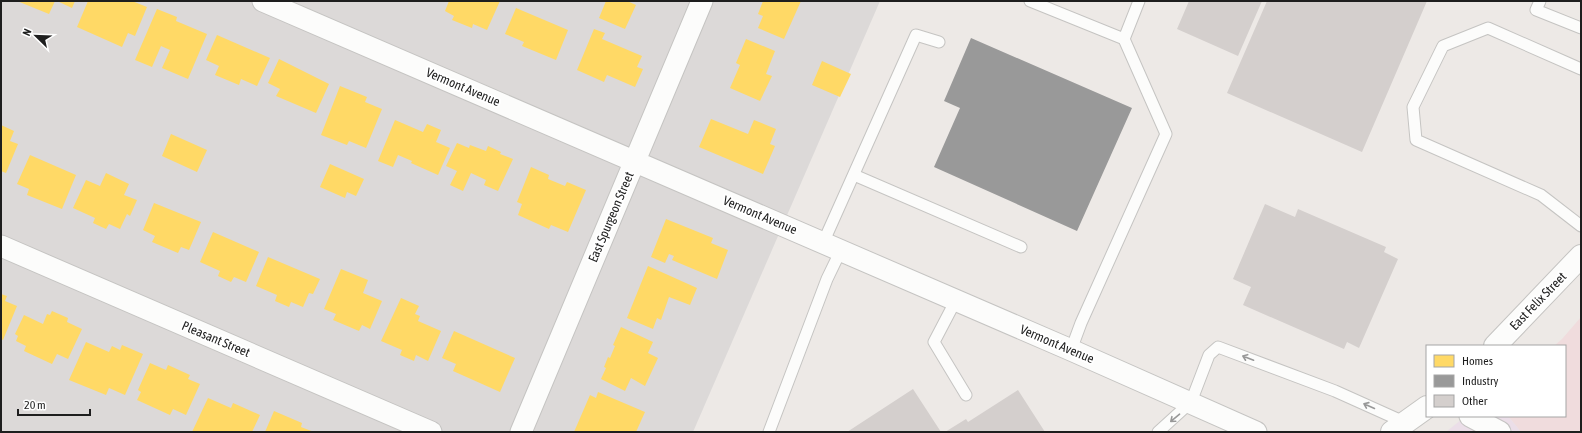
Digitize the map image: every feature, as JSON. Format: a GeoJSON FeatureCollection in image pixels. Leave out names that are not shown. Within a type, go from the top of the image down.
{"type":"FeatureCollection","features":[{"type":"Feature","properties":{"kind":"street","name":"Vermont Avenue"},"geometry":{"type":"LineString","coordinates":[[263,1],[832,246],[1191,402],[1256,432]]}},
{"type":"Feature","properties":{"kind":"street","name":"East Spurgeon Street"},"geometry":{"type":"LineString","coordinates":[[521,432],[702,1]]}},
{"type":"Feature","properties":{"kind":"street","name":"Pleasant Street"},"geometry":{"type":"LineString","coordinates":[[1,246],[431,432]]}},
{"type":"Feature","properties":{"kind":"street","name":"East Felix Street"},"geometry":{"type":"LineString","coordinates":[[1496,345],[1581,256]]}},
{"type":"Feature","properties":{"kind":"street"},"geometry":{"type":"LineString","coordinates":[[1398,427],[1426,408]]}},
{"type":"Feature","properties":{"kind":"street"},"geometry":{"type":"LineString","coordinates":[[1472,417],[1500,432]]}},
{"type":"Feature","properties":{"kind":"lane"},"geometry":{"type":"LineString","coordinates":[[1030,1],[1124,39],[1166,134],[1084,316],[1071,350]]}},
{"type":"Feature","properties":{"kind":"lane"},"geometry":{"type":"LineString","coordinates":[[1124,39],[1139,1]]}},
{"type":"Feature","properties":{"kind":"lane"},"geometry":{"type":"LineString","coordinates":[[1540,1],[1536,10],[1581,28]]}},
{"type":"Feature","properties":{"kind":"lane"},"geometry":{"type":"LineString","coordinates":[[1581,69],[1488,28],[1443,46],[1413,107],[1416,140],[1540,195],[1581,226]]}},
{"type":"Feature","properties":{"kind":"lane"},"geometry":{"type":"LineString","coordinates":[[769,432],[827,279],[832,246],[854,174],[916,35],[939,42]]}},
{"type":"Feature","properties":{"kind":"lane"},"geometry":{"type":"LineString","coordinates":[[854,174],[1021,247]]}},
{"type":"Feature","properties":{"kind":"lane"},"geometry":{"type":"LineString","coordinates":[[956,300],[934,342],[966,395]]}},
{"type":"Feature","properties":{"kind":"lane"},"geometry":{"type":"LineString","coordinates":[[1158,432],[1191,402],[1209,355],[1218,347],[1335,391],[1398,427]]}},
{"type":"Feature","properties":{"kind":"shaded area"},"geometry":{"type":"Polygon","coordinates":[[[1,1],[880,1],[693,432],[1,432],[1,1]]]}},
{"type":"Feature","properties":{"kind":"shaded area"},"geometry":{"type":"Polygon","coordinates":[[[1581,317],[1581,432],[1521,432],[1509,417],[1566,417],[1566,345],[1555,345],[1581,317]]]}},
{"type":"Feature","properties":{"kind":"shaded area"},"geometry":{"type":"Polygon","coordinates":[[[1465,417],[1509,417],[1521,432],[1446,432],[1465,417]]]}},
{"type":"Feature","properties":{"kind":"building: Homes"},"geometry":{"type":"Polygon","coordinates":[[[17,1],[55,1],[49,14],[17,1]]]}},
{"type":"Feature","properties":{"kind":"building: Homes"},"geometry":{"type":"Polygon","coordinates":[[[57,1],[75,1],[72,8],[57,1]]]}},
{"type":"Feature","properties":{"kind":"building: Homes"},"geometry":{"type":"Polygon","coordinates":[[[88,1],[132,1],[147,7],[135,36],[128,33],[122,47],[77,27],[88,1]]]}},
{"type":"Feature","properties":{"kind":"building: Homes"},"geometry":{"type":"Polygon","coordinates":[[[449,1],[500,1],[487,30],[473,24],[472,28],[452,20],[454,16],[445,11],[449,1]]]}},
{"type":"Feature","properties":{"kind":"building: Homes"},"geometry":{"type":"Polygon","coordinates":[[[606,1],[627,1],[636,5],[625,29],[599,18],[606,1]]]}},
{"type":"Feature","properties":{"kind":"building: Homes"},"geometry":{"type":"Polygon","coordinates":[[[763,1],[801,1],[784,39],[758,28],[763,16],[758,14],[763,1]]]}},
{"type":"Feature","properties":{"kind":"building: Homes"},"geometry":{"type":"Polygon","coordinates":[[[516,8],[568,30],[556,60],[522,46],[524,42],[505,34],[516,8]]]}},
{"type":"Feature","properties":{"kind":"building: Homes"},"geometry":{"type":"Polygon","coordinates":[[[157,9],[177,17],[176,21],[207,34],[188,79],[162,68],[170,50],[161,46],[152,67],[135,60],[157,9]]]}},
{"type":"Feature","properties":{"kind":"building: Homes"},"geometry":{"type":"Polygon","coordinates":[[[594,29],[605,33],[602,39],[642,56],[637,67],[643,69],[635,87],[607,75],[604,82],[577,70],[594,29]]]}},
{"type":"Feature","properties":{"kind":"building: Homes"},"geometry":{"type":"Polygon","coordinates":[[[217,35],[270,58],[257,86],[241,79],[239,85],[215,75],[219,66],[206,60],[217,35]]]}},
{"type":"Feature","properties":{"kind":"building: Homes"},"geometry":{"type":"Polygon","coordinates":[[[746,39],[775,51],[766,74],[772,76],[760,101],[730,88],[740,65],[736,63],[746,39]]]}},
{"type":"Feature","properties":{"kind":"building: Homes"},"geometry":{"type":"Polygon","coordinates":[[[279,59],[329,84],[316,113],[276,96],[280,89],[268,83],[279,59]]]}},
{"type":"Feature","properties":{"kind":"building: Homes"},"geometry":{"type":"Polygon","coordinates":[[[822,61],[851,74],[840,97],[812,85],[822,61]]]}},
{"type":"Feature","properties":{"kind":"building: Homes"},"geometry":{"type":"Polygon","coordinates":[[[340,86],[367,97],[365,102],[382,109],[366,148],[349,141],[347,145],[321,135],[340,86]]]}},
{"type":"Feature","properties":{"kind":"building: Homes"},"geometry":{"type":"Polygon","coordinates":[[[711,119],[748,134],[754,120],[776,129],[770,144],[775,146],[763,174],[699,147],[711,119]]]}},
{"type":"Feature","properties":{"kind":"building: Homes"},"geometry":{"type":"Polygon","coordinates":[[[395,120],[423,132],[427,124],[441,130],[436,142],[450,148],[438,175],[411,163],[412,161],[398,155],[393,167],[378,161],[395,120]]]}},
{"type":"Feature","properties":{"kind":"building: Homes"},"geometry":{"type":"Polygon","coordinates":[[[1,125],[14,131],[10,141],[18,144],[6,173],[1,171],[1,125]]]}},
{"type":"Feature","properties":{"kind":"building: Homes"},"geometry":{"type":"Polygon","coordinates":[[[171,134],[207,150],[197,172],[162,156],[171,134]]]}},
{"type":"Feature","properties":{"kind":"building: Homes"},"geometry":{"type":"Polygon","coordinates":[[[457,143],[469,148],[470,145],[486,151],[488,146],[501,152],[500,154],[513,159],[498,191],[484,185],[486,180],[471,173],[463,191],[450,185],[457,171],[446,166],[457,143]]]}},
{"type":"Feature","properties":{"kind":"building: Homes"},"geometry":{"type":"Polygon","coordinates":[[[30,155],[76,175],[62,209],[27,195],[29,189],[17,184],[30,155]]]}},
{"type":"Feature","properties":{"kind":"building: Homes"},"geometry":{"type":"Polygon","coordinates":[[[330,164],[364,179],[356,196],[347,192],[345,198],[320,187],[330,164]]]}},
{"type":"Feature","properties":{"kind":"building: Homes"},"geometry":{"type":"Polygon","coordinates":[[[531,167],[549,175],[548,179],[565,186],[567,182],[586,190],[568,232],[551,225],[549,229],[518,215],[522,204],[517,202],[531,167]]]}},
{"type":"Feature","properties":{"kind":"building: Homes"},"geometry":{"type":"Polygon","coordinates":[[[106,173],[129,184],[124,195],[137,200],[130,216],[127,214],[120,229],[109,224],[106,229],[93,223],[95,218],[73,208],[86,180],[100,186],[106,173]]]}},
{"type":"Feature","properties":{"kind":"building: Homes"},"geometry":{"type":"Polygon","coordinates":[[[154,203],[201,222],[189,250],[181,247],[178,253],[152,242],[155,236],[143,230],[154,203]]]}},
{"type":"Feature","properties":{"kind":"building: Homes"},"geometry":{"type":"Polygon","coordinates":[[[666,219],[713,238],[711,243],[728,250],[717,279],[672,260],[674,256],[669,254],[665,263],[651,257],[666,219]]]}},
{"type":"Feature","properties":{"kind":"building: Homes"},"geometry":{"type":"Polygon","coordinates":[[[213,232],[259,252],[246,282],[234,277],[231,282],[218,276],[220,271],[200,262],[213,232]]]}},
{"type":"Feature","properties":{"kind":"building: Homes"},"geometry":{"type":"Polygon","coordinates":[[[268,257],[320,279],[313,294],[309,293],[303,307],[291,302],[289,307],[275,301],[277,295],[256,286],[268,257]]]}},
{"type":"Feature","properties":{"kind":"building: Homes"},"geometry":{"type":"Polygon","coordinates":[[[648,266],[697,288],[690,305],[669,297],[661,320],[657,318],[653,329],[627,318],[648,266]]]}},
{"type":"Feature","properties":{"kind":"building: Homes"},"geometry":{"type":"Polygon","coordinates":[[[341,269],[368,280],[363,293],[382,301],[370,329],[362,325],[359,331],[333,320],[336,314],[324,309],[341,269]]]}},
{"type":"Feature","properties":{"kind":"building: Homes"},"geometry":{"type":"Polygon","coordinates":[[[1,294],[7,296],[5,301],[17,306],[3,340],[1,339],[1,294]]]}},
{"type":"Feature","properties":{"kind":"building: Homes"},"geometry":{"type":"Polygon","coordinates":[[[401,298],[419,306],[415,314],[420,316],[418,321],[441,331],[428,361],[416,355],[414,361],[400,355],[402,350],[381,341],[401,298]]]}},
{"type":"Feature","properties":{"kind":"building: Homes"},"geometry":{"type":"Polygon","coordinates":[[[52,311],[68,318],[67,322],[82,329],[68,359],[57,354],[52,364],[24,351],[26,346],[16,341],[18,336],[15,334],[24,315],[43,324],[47,314],[50,315],[52,311]]]}},
{"type":"Feature","properties":{"kind":"building: Homes"},"geometry":{"type":"Polygon","coordinates":[[[621,327],[653,342],[648,353],[658,358],[645,386],[631,378],[625,391],[601,379],[606,368],[604,367],[608,357],[610,358],[615,346],[613,345],[621,327]]]}},
{"type":"Feature","properties":{"kind":"building: Homes"},"geometry":{"type":"Polygon","coordinates":[[[454,331],[515,358],[500,392],[453,371],[456,364],[442,358],[454,331]]]}},
{"type":"Feature","properties":{"kind":"building: Homes"},"geometry":{"type":"Polygon","coordinates":[[[86,342],[109,352],[112,346],[120,350],[122,345],[143,354],[125,395],[109,388],[106,395],[69,380],[86,342]]]}},
{"type":"Feature","properties":{"kind":"building: Homes"},"geometry":{"type":"Polygon","coordinates":[[[150,363],[166,370],[168,365],[190,375],[188,379],[200,384],[186,415],[173,409],[170,415],[137,400],[141,392],[138,390],[150,363]]]}},
{"type":"Feature","properties":{"kind":"building: Homes"},"geometry":{"type":"Polygon","coordinates":[[[598,392],[645,412],[636,432],[574,432],[590,395],[596,398],[598,392]]]}},
{"type":"Feature","properties":{"kind":"building: Homes"},"geometry":{"type":"Polygon","coordinates":[[[208,398],[231,408],[233,403],[260,415],[252,432],[192,432],[208,398]]]}},
{"type":"Feature","properties":{"kind":"building: Homes"},"geometry":{"type":"Polygon","coordinates":[[[274,411],[302,423],[301,427],[314,432],[265,432],[274,411]]]}},
{"type":"Feature","properties":{"kind":"building: Industry"},"geometry":{"type":"Polygon","coordinates":[[[971,38],[1132,108],[1077,231],[934,167],[960,108],[944,101],[971,38]]]}},
{"type":"Feature","properties":{"kind":"building: Other"},"geometry":{"type":"Polygon","coordinates":[[[1189,1],[1262,1],[1238,56],[1177,29],[1189,1]]]}},
{"type":"Feature","properties":{"kind":"building: Other"},"geometry":{"type":"Polygon","coordinates":[[[1267,1],[1427,1],[1362,152],[1227,93],[1267,1]]]}},
{"type":"Feature","properties":{"kind":"building: Other"},"geometry":{"type":"Polygon","coordinates":[[[1265,204],[1295,217],[1298,209],[1386,247],[1384,252],[1398,259],[1359,348],[1347,342],[1344,349],[1243,305],[1251,287],[1233,279],[1265,204]]]}},
{"type":"Feature","properties":{"kind":"building: Other"},"geometry":{"type":"Polygon","coordinates":[[[913,389],[941,432],[847,432],[913,389]]]}},
{"type":"Feature","properties":{"kind":"building: Other"},"geometry":{"type":"Polygon","coordinates":[[[1018,390],[1045,432],[945,432],[966,419],[968,422],[1018,390]]]}}]}
